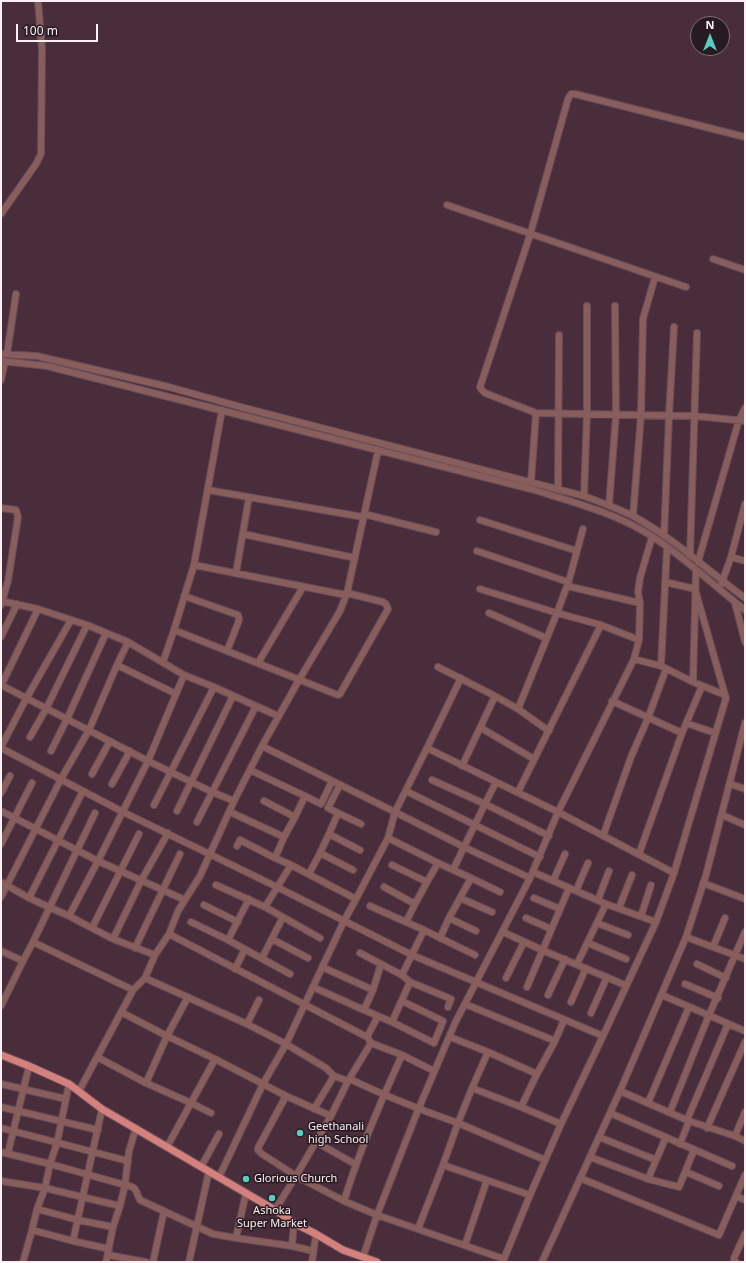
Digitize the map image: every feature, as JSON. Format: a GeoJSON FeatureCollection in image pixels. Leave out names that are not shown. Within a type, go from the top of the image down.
{"type":"FeatureCollection","features":[{"type":"Feature","properties":{"kind":"main road"},"geometry":{"type":"LineString","coordinates":[[1,1055],[69,1084],[102,1108],[220,1177],[294,1223],[343,1250],[377,1262]]}},
{"type":"Feature","properties":{"kind":"street"},"geometry":{"type":"LineString","coordinates":[[1,214],[36,164],[41,154],[42,49],[38,1]]}},
{"type":"Feature","properties":{"kind":"street"},"geometry":{"type":"LineString","coordinates":[[742,420],[695,416],[536,413],[484,393],[480,387],[530,235],[568,99],[571,94],[745,137]]}},
{"type":"Feature","properties":{"kind":"street"},"geometry":{"type":"LineString","coordinates":[[447,205],[510,226],[530,235],[686,287]]}},
{"type":"Feature","properties":{"kind":"street"},"geometry":{"type":"LineString","coordinates":[[712,259],[745,270]]}},
{"type":"Feature","properties":{"kind":"street"},"geometry":{"type":"LineString","coordinates":[[633,516],[641,415],[643,319],[655,277]]}},
{"type":"Feature","properties":{"kind":"street"},"geometry":{"type":"LineString","coordinates":[[16,294],[4,354],[37,356],[169,387],[584,496],[633,516],[664,536],[745,598]]}},
{"type":"Feature","properties":{"kind":"street"},"geometry":{"type":"LineString","coordinates":[[584,496],[587,413],[587,306]]}},
{"type":"Feature","properties":{"kind":"street"},"geometry":{"type":"LineString","coordinates":[[609,506],[616,415],[615,306]]}},
{"type":"Feature","properties":{"kind":"street"},"geometry":{"type":"LineString","coordinates":[[664,536],[674,327]]}},
{"type":"Feature","properties":{"kind":"street"},"geometry":{"type":"LineString","coordinates":[[690,556],[695,416],[696,333]]}},
{"type":"Feature","properties":{"kind":"street"},"geometry":{"type":"LineString","coordinates":[[558,489],[559,335]]}},
{"type":"Feature","properties":{"kind":"street"},"geometry":{"type":"LineString","coordinates":[[1,380],[3,361],[46,366],[531,489],[595,509],[618,518],[652,536],[745,610]]}},
{"type":"Feature","properties":{"kind":"street"},"geometry":{"type":"LineString","coordinates":[[698,562],[745,408]]}},
{"type":"Feature","properties":{"kind":"street"},"geometry":{"type":"LineString","coordinates":[[163,662],[194,565],[222,410]]}},
{"type":"Feature","properties":{"kind":"street"},"geometry":{"type":"LineString","coordinates":[[531,482],[536,413]]}},
{"type":"Feature","properties":{"kind":"street"},"geometry":{"type":"LineString","coordinates":[[79,1091],[133,990],[145,978],[155,955],[169,934],[178,912],[200,876],[234,801],[278,716],[340,611],[355,558],[363,515],[378,451]]}},
{"type":"Feature","properties":{"kind":"street"},"geometry":{"type":"LineString","coordinates":[[208,490],[363,515],[436,532]]}},
{"type":"Feature","properties":{"kind":"street"},"geometry":{"type":"LineString","coordinates":[[236,574],[249,497]]}},
{"type":"Feature","properties":{"kind":"street"},"geometry":{"type":"LineString","coordinates":[[718,589],[723,582],[731,557],[745,504]]}},
{"type":"Feature","properties":{"kind":"street"},"geometry":{"type":"LineString","coordinates":[[1,508],[16,510],[18,517],[8,581],[2,602],[38,609],[87,625],[128,642],[184,675],[278,716]]}},
{"type":"Feature","properties":{"kind":"street"},"geometry":{"type":"LineString","coordinates":[[480,520],[577,551]]}},
{"type":"Feature","properties":{"kind":"street"},"geometry":{"type":"LineString","coordinates":[[518,709],[568,584],[583,529]]}},
{"type":"Feature","properties":{"kind":"street"},"geometry":{"type":"LineString","coordinates":[[243,534],[355,558]]}},
{"type":"Feature","properties":{"kind":"street"},"geometry":{"type":"LineString","coordinates":[[363,1257],[377,1215],[434,1071],[465,1004],[533,872],[558,812],[634,659],[639,640],[640,603],[638,592],[640,578],[652,536]]}},
{"type":"Feature","properties":{"kind":"street"},"geometry":{"type":"LineString","coordinates":[[603,836],[631,757],[648,718],[663,667],[667,547]]}},
{"type":"Feature","properties":{"kind":"street"},"geometry":{"type":"LineString","coordinates":[[477,551],[568,584],[640,603]]}},
{"type":"Feature","properties":{"kind":"street"},"geometry":{"type":"LineString","coordinates":[[731,557],[745,561]]}},
{"type":"Feature","properties":{"kind":"street"},"geometry":{"type":"LineString","coordinates":[[174,630],[339,695],[388,611],[386,604],[382,602],[194,565]]}},
{"type":"Feature","properties":{"kind":"street"},"geometry":{"type":"LineString","coordinates":[[693,682],[696,571]]}},
{"type":"Feature","properties":{"kind":"street"},"geometry":{"type":"LineString","coordinates":[[665,582],[695,590]]}},
{"type":"Feature","properties":{"kind":"street"},"geometry":{"type":"LineString","coordinates":[[258,663],[303,587]]}},
{"type":"Feature","properties":{"kind":"street"},"geometry":{"type":"LineString","coordinates":[[480,589],[601,625],[639,640]]}},
{"type":"Feature","properties":{"kind":"street"},"geometry":{"type":"LineString","coordinates":[[286,1096],[258,1149],[262,1154],[296,1176],[344,1201],[377,1215],[504,1260],[561,1124],[603,1036],[625,985],[656,922],[674,873],[725,701],[725,695],[695,590]]}},
{"type":"Feature","properties":{"kind":"street"},"geometry":{"type":"LineString","coordinates":[[184,596],[238,615],[238,623],[227,650]]}},
{"type":"Feature","properties":{"kind":"street"},"geometry":{"type":"LineString","coordinates":[[735,602],[745,642]]}},
{"type":"Feature","properties":{"kind":"street"},"geometry":{"type":"LineString","coordinates":[[1,637],[17,604]]}},
{"type":"Feature","properties":{"kind":"street"},"geometry":{"type":"LineString","coordinates":[[38,609],[1,686],[148,761],[234,801]]}},
{"type":"Feature","properties":{"kind":"street"},"geometry":{"type":"LineString","coordinates":[[489,613],[546,638]]}},
{"type":"Feature","properties":{"kind":"street"},"geometry":{"type":"LineString","coordinates":[[71,620],[26,699],[1,747],[123,812],[412,955],[603,1036]]}},
{"type":"Feature","properties":{"kind":"street"},"geometry":{"type":"LineString","coordinates":[[30,737],[46,709],[87,625]]}},
{"type":"Feature","properties":{"kind":"street"},"geometry":{"type":"LineString","coordinates":[[518,792],[601,625]]}},
{"type":"Feature","properties":{"kind":"street"},"geometry":{"type":"LineString","coordinates":[[742,631],[745,625]]}},
{"type":"Feature","properties":{"kind":"street"},"geometry":{"type":"LineString","coordinates":[[51,751],[106,633]]}},
{"type":"Feature","properties":{"kind":"street"},"geometry":{"type":"LineString","coordinates":[[1,897],[4,883],[36,829],[61,779],[89,730],[128,642]]}},
{"type":"Feature","properties":{"kind":"street"},"geometry":{"type":"LineString","coordinates":[[634,659],[663,667],[693,682],[725,695]]}},
{"type":"Feature","properties":{"kind":"street"},"geometry":{"type":"LineString","coordinates":[[117,665],[176,694]]}},
{"type":"Feature","properties":{"kind":"street"},"geometry":{"type":"LineString","coordinates":[[438,667],[518,709],[549,731]]}},
{"type":"Feature","properties":{"kind":"street"},"geometry":{"type":"LineString","coordinates":[[69,916],[148,761],[184,675]]}},
{"type":"Feature","properties":{"kind":"street"},"geometry":{"type":"LineString","coordinates":[[220,1177],[263,1084],[286,1044],[303,1005],[344,921],[388,838],[395,812],[461,678]]}},
{"type":"Feature","properties":{"kind":"street"},"geometry":{"type":"LineString","coordinates":[[639,854],[682,733],[702,686]]}},
{"type":"Feature","properties":{"kind":"street"},"geometry":{"type":"LineString","coordinates":[[154,805],[214,687]]}},
{"type":"Feature","properties":{"kind":"street"},"geometry":{"type":"LineString","coordinates":[[177,810],[233,696]]}},
{"type":"Feature","properties":{"kind":"street"},"geometry":{"type":"LineString","coordinates":[[462,766],[495,696]]}},
{"type":"Feature","properties":{"kind":"street"},"geometry":{"type":"LineString","coordinates":[[612,701],[682,733]]}},
{"type":"Feature","properties":{"kind":"street"},"geometry":{"type":"LineString","coordinates":[[197,822],[256,706]]}},
{"type":"Feature","properties":{"kind":"street"},"geometry":{"type":"LineString","coordinates":[[686,723],[715,733]]}},
{"type":"Feature","properties":{"kind":"street"},"geometry":{"type":"LineString","coordinates":[[542,1262],[600,1137],[686,937],[722,815],[745,723]]}},
{"type":"Feature","properties":{"kind":"street"},"geometry":{"type":"LineString","coordinates":[[481,728],[534,759]]}},
{"type":"Feature","properties":{"kind":"street"},"geometry":{"type":"LineString","coordinates":[[92,774],[110,741]]}},
{"type":"Feature","properties":{"kind":"street"},"geometry":{"type":"LineString","coordinates":[[262,746],[464,847],[530,878]]}},
{"type":"Feature","properties":{"kind":"street"},"geometry":{"type":"LineString","coordinates":[[427,748],[558,812],[674,873]]}},
{"type":"Feature","properties":{"kind":"street"},"geometry":{"type":"LineString","coordinates":[[112,784],[130,752]]}},
{"type":"Feature","properties":{"kind":"street"},"geometry":{"type":"LineString","coordinates":[[250,770],[321,804],[332,781]]}},
{"type":"Feature","properties":{"kind":"street"},"geometry":{"type":"LineString","coordinates":[[1,793],[10,776]]}},
{"type":"Feature","properties":{"kind":"street"},"geometry":{"type":"LineString","coordinates":[[432,780],[486,804],[549,836]]}},
{"type":"Feature","properties":{"kind":"street"},"geometry":{"type":"LineString","coordinates":[[453,870],[496,782]]}},
{"type":"Feature","properties":{"kind":"street"},"geometry":{"type":"LineString","coordinates":[[1,844],[32,783]]}},
{"type":"Feature","properties":{"kind":"street"},"geometry":{"type":"LineString","coordinates":[[730,784],[745,790]]}},
{"type":"Feature","properties":{"kind":"street"},"geometry":{"type":"LineString","coordinates":[[340,785],[328,808],[361,824]]}},
{"type":"Feature","properties":{"kind":"street"},"geometry":{"type":"LineString","coordinates":[[29,898],[83,791]]}},
{"type":"Feature","properties":{"kind":"street"},"geometry":{"type":"LineString","coordinates":[[406,791],[540,857]]}},
{"type":"Feature","properties":{"kind":"street"},"geometry":{"type":"LineString","coordinates":[[274,858],[304,796]]}},
{"type":"Feature","properties":{"kind":"street"},"geometry":{"type":"LineString","coordinates":[[264,801],[295,817]]}},
{"type":"Feature","properties":{"kind":"street"},"geometry":{"type":"LineString","coordinates":[[1,811],[98,861],[185,900]]}},
{"type":"Feature","properties":{"kind":"street"},"geometry":{"type":"LineString","coordinates":[[230,812],[284,837]]}},
{"type":"Feature","properties":{"kind":"street"},"geometry":{"type":"LineString","coordinates":[[1,1006],[3,998],[33,942],[95,813]]}},
{"type":"Feature","properties":{"kind":"street"},"geometry":{"type":"LineString","coordinates":[[309,874],[338,813]]}},
{"type":"Feature","properties":{"kind":"street"},"geometry":{"type":"LineString","coordinates":[[722,815],[745,825]]}},
{"type":"Feature","properties":{"kind":"street"},"geometry":{"type":"LineString","coordinates":[[112,939],[141,881],[168,833]]}},
{"type":"Feature","properties":{"kind":"street"},"geometry":{"type":"LineString","coordinates":[[92,928],[139,834]]}},
{"type":"Feature","properties":{"kind":"street"},"geometry":{"type":"LineString","coordinates":[[329,834],[360,850]]}},
{"type":"Feature","properties":{"kind":"street"},"geometry":{"type":"LineString","coordinates":[[388,838],[438,864],[500,892]]}},
{"type":"Feature","properties":{"kind":"street"},"geometry":{"type":"LineString","coordinates":[[236,846],[240,840],[356,899]]}},
{"type":"Feature","properties":{"kind":"street"},"geometry":{"type":"LineString","coordinates":[[320,853],[353,870]]}},
{"type":"Feature","properties":{"kind":"street"},"geometry":{"type":"LineString","coordinates":[[135,948],[180,854]]}},
{"type":"Feature","properties":{"kind":"street"},"geometry":{"type":"LineString","coordinates":[[554,881],[565,854]]}},
{"type":"Feature","properties":{"kind":"street"},"geometry":{"type":"LineString","coordinates":[[576,891],[588,863]]}},
{"type":"Feature","properties":{"kind":"street"},"geometry":{"type":"LineString","coordinates":[[406,922],[438,864]]}},
{"type":"Feature","properties":{"kind":"street"},"geometry":{"type":"LineString","coordinates":[[265,907],[291,865]]}},
{"type":"Feature","properties":{"kind":"street"},"geometry":{"type":"LineString","coordinates":[[392,865],[427,882]]}},
{"type":"Feature","properties":{"kind":"street"},"geometry":{"type":"LineString","coordinates":[[598,900],[609,870]]}},
{"type":"Feature","properties":{"kind":"street"},"geometry":{"type":"LineString","coordinates":[[533,872],[606,904],[656,922]]}},
{"type":"Feature","properties":{"kind":"street"},"geometry":{"type":"LineString","coordinates":[[619,908],[632,874]]}},
{"type":"Feature","properties":{"kind":"street"},"geometry":{"type":"LineString","coordinates":[[440,938],[471,878]]}},
{"type":"Feature","properties":{"kind":"street"},"geometry":{"type":"LineString","coordinates":[[4,883],[29,898],[50,906],[112,939],[155,955]]}},
{"type":"Feature","properties":{"kind":"street"},"geometry":{"type":"LineString","coordinates":[[703,883],[745,899]]}},
{"type":"Feature","properties":{"kind":"street"},"geometry":{"type":"LineString","coordinates":[[216,885],[265,907],[320,938]]}},
{"type":"Feature","properties":{"kind":"street"},"geometry":{"type":"LineString","coordinates":[[641,916],[651,885]]}},
{"type":"Feature","properties":{"kind":"street"},"geometry":{"type":"LineString","coordinates":[[384,887],[415,904]]}},
{"type":"Feature","properties":{"kind":"street"},"geometry":{"type":"LineString","coordinates":[[527,987],[569,888]]}},
{"type":"Feature","properties":{"kind":"street"},"geometry":{"type":"LineString","coordinates":[[460,898],[492,912]]}},
{"type":"Feature","properties":{"kind":"street"},"geometry":{"type":"LineString","coordinates":[[534,898],[560,909]]}},
{"type":"Feature","properties":{"kind":"street"},"geometry":{"type":"LineString","coordinates":[[228,940],[249,899]]}},
{"type":"Feature","properties":{"kind":"street"},"geometry":{"type":"LineString","coordinates":[[577,964],[606,904]]}},
{"type":"Feature","properties":{"kind":"street"},"geometry":{"type":"LineString","coordinates":[[204,905],[238,922]]}},
{"type":"Feature","properties":{"kind":"street"},"geometry":{"type":"LineString","coordinates":[[370,906],[475,955]]}},
{"type":"Feature","properties":{"kind":"street"},"geometry":{"type":"LineString","coordinates":[[262,958],[283,917]]}},
{"type":"Feature","properties":{"kind":"street"},"geometry":{"type":"LineString","coordinates":[[450,918],[476,931]]}},
{"type":"Feature","properties":{"kind":"street"},"geometry":{"type":"LineString","coordinates":[[526,918],[551,929]]}},
{"type":"Feature","properties":{"kind":"street"},"geometry":{"type":"LineString","coordinates":[[714,946],[725,918]]}},
{"type":"Feature","properties":{"kind":"street"},"geometry":{"type":"LineString","coordinates":[[191,922],[228,940],[290,974]]}},
{"type":"Feature","properties":{"kind":"street"},"geometry":{"type":"LineString","coordinates":[[598,923],[628,935]]}},
{"type":"Feature","properties":{"kind":"street"},"geometry":{"type":"LineString","coordinates":[[402,975],[424,930]]}},
{"type":"Feature","properties":{"kind":"street"},"geometry":{"type":"LineString","coordinates":[[503,932],[625,985]]}},
{"type":"Feature","properties":{"kind":"street"},"geometry":{"type":"LineString","coordinates":[[670,1112],[709,1015],[718,998],[745,932]]}},
{"type":"Feature","properties":{"kind":"street"},"geometry":{"type":"LineString","coordinates":[[169,934],[367,1037],[372,1043],[402,1055],[434,1071]]}},
{"type":"Feature","properties":{"kind":"street"},"geometry":{"type":"LineString","coordinates":[[686,937],[714,946],[745,959]]}},
{"type":"Feature","properties":{"kind":"street"},"geometry":{"type":"LineString","coordinates":[[272,939],[308,958]]}},
{"type":"Feature","properties":{"kind":"street"},"geometry":{"type":"LineString","coordinates":[[33,942],[133,990]]}},
{"type":"Feature","properties":{"kind":"street"},"geometry":{"type":"LineString","coordinates":[[506,978],[524,942]]}},
{"type":"Feature","properties":{"kind":"street"},"geometry":{"type":"LineString","coordinates":[[588,943],[626,959]]}},
{"type":"Feature","properties":{"kind":"street"},"geometry":{"type":"LineString","coordinates":[[235,969],[245,949]]}},
{"type":"Feature","properties":{"kind":"street"},"geometry":{"type":"LineString","coordinates":[[1,952],[23,961]]}},
{"type":"Feature","properties":{"kind":"street"},"geometry":{"type":"LineString","coordinates":[[360,953],[402,975],[410,982],[452,999],[448,1007]]}},
{"type":"Feature","properties":{"kind":"street"},"geometry":{"type":"LineString","coordinates":[[548,995],[565,960]]}},
{"type":"Feature","properties":{"kind":"street"},"geometry":{"type":"LineString","coordinates":[[364,1010],[373,990],[381,964]]}},
{"type":"Feature","properties":{"kind":"street"},"geometry":{"type":"LineString","coordinates":[[697,964],[726,978]]}},
{"type":"Feature","properties":{"kind":"street"},"geometry":{"type":"LineString","coordinates":[[322,967],[373,990]]}},
{"type":"Feature","properties":{"kind":"street"},"geometry":{"type":"LineString","coordinates":[[571,1002],[586,968]]}},
{"type":"Feature","properties":{"kind":"street"},"geometry":{"type":"LineString","coordinates":[[591,1013],[607,977]]}},
{"type":"Feature","properties":{"kind":"street"},"geometry":{"type":"LineString","coordinates":[[145,978],[247,1024],[286,1044],[326,1068],[334,1076],[349,1080],[418,1110],[458,1123],[545,1160]]}},
{"type":"Feature","properties":{"kind":"street"},"geometry":{"type":"LineString","coordinates":[[392,1022],[410,982]]}},
{"type":"Feature","properties":{"kind":"street"},"geometry":{"type":"LineString","coordinates":[[685,984],[718,998]]}},
{"type":"Feature","properties":{"kind":"street"},"geometry":{"type":"LineString","coordinates":[[313,986],[434,1043],[444,1022],[402,1001]]}},
{"type":"Feature","properties":{"kind":"street"},"geometry":{"type":"LineString","coordinates":[[662,995],[745,1031]]}},
{"type":"Feature","properties":{"kind":"street"},"geometry":{"type":"LineString","coordinates":[[146,1083],[167,1036],[188,997]]}},
{"type":"Feature","properties":{"kind":"street"},"geometry":{"type":"LineString","coordinates":[[247,1024],[259,1000]]}},
{"type":"Feature","properties":{"kind":"street"},"geometry":{"type":"LineString","coordinates":[[465,1004],[555,1041]]}},
{"type":"Feature","properties":{"kind":"street"},"geometry":{"type":"LineString","coordinates":[[648,1103],[688,1007]]}},
{"type":"Feature","properties":{"kind":"street"},"geometry":{"type":"LineString","coordinates":[[121,1012],[286,1096],[331,1116]]}},
{"type":"Feature","properties":{"kind":"street"},"geometry":{"type":"LineString","coordinates":[[367,1037],[378,1016]]}},
{"type":"Feature","properties":{"kind":"street"},"geometry":{"type":"LineString","coordinates":[[521,1107],[555,1041],[564,1020]]}},
{"type":"Feature","properties":{"kind":"street"},"geometry":{"type":"LineString","coordinates":[[680,1144],[728,1024]]}},
{"type":"Feature","properties":{"kind":"street"},"geometry":{"type":"LineString","coordinates":[[450,1037],[537,1074]]}},
{"type":"Feature","properties":{"kind":"street"},"geometry":{"type":"LineString","coordinates":[[707,1128],[745,1042]]}},
{"type":"Feature","properties":{"kind":"street"},"geometry":{"type":"LineString","coordinates":[[275,1210],[331,1116],[349,1080],[372,1043]]}},
{"type":"Feature","properties":{"kind":"street"},"geometry":{"type":"LineString","coordinates":[[418,1229],[458,1123],[488,1052]]}},
{"type":"Feature","properties":{"kind":"street"},"geometry":{"type":"LineString","coordinates":[[344,1201],[355,1164],[383,1095],[402,1055]]}},
{"type":"Feature","properties":{"kind":"street"},"geometry":{"type":"LineString","coordinates":[[97,1057],[146,1083],[211,1113]]}},
{"type":"Feature","properties":{"kind":"street"},"geometry":{"type":"LineString","coordinates":[[167,1147],[215,1059]]}},
{"type":"Feature","properties":{"kind":"street"},"geometry":{"type":"LineString","coordinates":[[8,1153],[22,1088],[29,1066]]}},
{"type":"Feature","properties":{"kind":"street"},"geometry":{"type":"LineString","coordinates":[[314,1109],[334,1076]]}},
{"type":"Feature","properties":{"kind":"street"},"geometry":{"type":"LineString","coordinates":[[1,1084],[66,1099]]}},
{"type":"Feature","properties":{"kind":"street"},"geometry":{"type":"LineString","coordinates":[[23,1262],[57,1143],[69,1084]]}},
{"type":"Feature","properties":{"kind":"street"},"geometry":{"type":"LineString","coordinates":[[472,1088],[561,1124]]}},
{"type":"Feature","properties":{"kind":"street"},"geometry":{"type":"LineString","coordinates":[[620,1091],[688,1121],[735,1136],[745,1141]]}},
{"type":"Feature","properties":{"kind":"street"},"geometry":{"type":"LineString","coordinates":[[1,1107],[98,1130]]}},
{"type":"Feature","properties":{"kind":"street"},"geometry":{"type":"LineString","coordinates":[[74,1241],[89,1176],[92,1152],[102,1108]]}},
{"type":"Feature","properties":{"kind":"street"},"geometry":{"type":"LineString","coordinates":[[735,1136],[745,1112]]}},
{"type":"Feature","properties":{"kind":"street"},"geometry":{"type":"LineString","coordinates":[[610,1113],[732,1166]]}},
{"type":"Feature","properties":{"kind":"street"},"geometry":{"type":"LineString","coordinates":[[1,1128],[128,1161]]}},
{"type":"Feature","properties":{"kind":"street"},"geometry":{"type":"LineString","coordinates":[[108,1255],[113,1227],[125,1185],[129,1151],[136,1128]]}},
{"type":"Feature","properties":{"kind":"street"},"geometry":{"type":"LineString","coordinates":[[201,1167],[219,1134]]}},
{"type":"Feature","properties":{"kind":"street"},"geometry":{"type":"LineString","coordinates":[[600,1137],[656,1160]]}},
{"type":"Feature","properties":{"kind":"street"},"geometry":{"type":"LineString","coordinates":[[648,1179],[666,1137]]}},
{"type":"Feature","properties":{"kind":"street"},"geometry":{"type":"LineString","coordinates":[[316,1142],[355,1164]]}},
{"type":"Feature","properties":{"kind":"street"},"geometry":{"type":"LineString","coordinates":[[590,1157],[648,1179],[679,1187],[694,1150]]}},
{"type":"Feature","properties":{"kind":"street"},"geometry":{"type":"LineString","coordinates":[[1,1152],[135,1188],[140,1200],[213,1234],[292,1246],[313,1251]]}},
{"type":"Feature","properties":{"kind":"street"},"geometry":{"type":"LineString","coordinates":[[443,1165],[530,1195]]}},
{"type":"Feature","properties":{"kind":"street"},"geometry":{"type":"LineString","coordinates":[[189,1262],[209,1171]]}},
{"type":"Feature","properties":{"kind":"street"},"geometry":{"type":"LineString","coordinates":[[686,1172],[719,1186]]}},
{"type":"Feature","properties":{"kind":"street"},"geometry":{"type":"LineString","coordinates":[[580,1178],[719,1235],[745,1175]]}},
{"type":"Feature","properties":{"kind":"street"},"geometry":{"type":"LineString","coordinates":[[464,1245],[487,1180]]}},
{"type":"Feature","properties":{"kind":"street"},"geometry":{"type":"LineString","coordinates":[[2,1183],[45,1188],[120,1206]]}},
{"type":"Feature","properties":{"kind":"street"},"geometry":{"type":"LineString","coordinates":[[236,1238],[246,1193]]}},
{"type":"Feature","properties":{"kind":"street"},"geometry":{"type":"LineString","coordinates":[[736,1196],[745,1200]]}},
{"type":"Feature","properties":{"kind":"street"},"geometry":{"type":"LineString","coordinates":[[37,1209],[78,1220],[113,1227]]}},
{"type":"Feature","properties":{"kind":"street"},"geometry":{"type":"LineString","coordinates":[[153,1262],[164,1211]]}},
{"type":"Feature","properties":{"kind":"street"},"geometry":{"type":"LineString","coordinates":[[292,1246],[294,1223]]}},
{"type":"Feature","properties":{"kind":"street"},"geometry":{"type":"LineString","coordinates":[[32,1230],[74,1241],[108,1255],[146,1262]]}},
{"type":"Feature","properties":{"kind":"street"},"geometry":{"type":"LineString","coordinates":[[312,1262],[316,1234]]}},
{"type":"Feature","properties":{"kind":"street"},"geometry":{"type":"LineString","coordinates":[[736,1262],[734,1258],[745,1234]]}},
{"type":"Feature","properties":{"kind":"place","name":"Geethanali high School"},"geometry":{"type":"Point","coordinates":[300,1133]}},
{"type":"Feature","properties":{"kind":"place","name":"Glorious Church"},"geometry":{"type":"Point","coordinates":[246,1179]}},
{"type":"Feature","properties":{"kind":"place","name":"Ashoka Super Market"},"geometry":{"type":"Point","coordinates":[272,1198]}}]}
